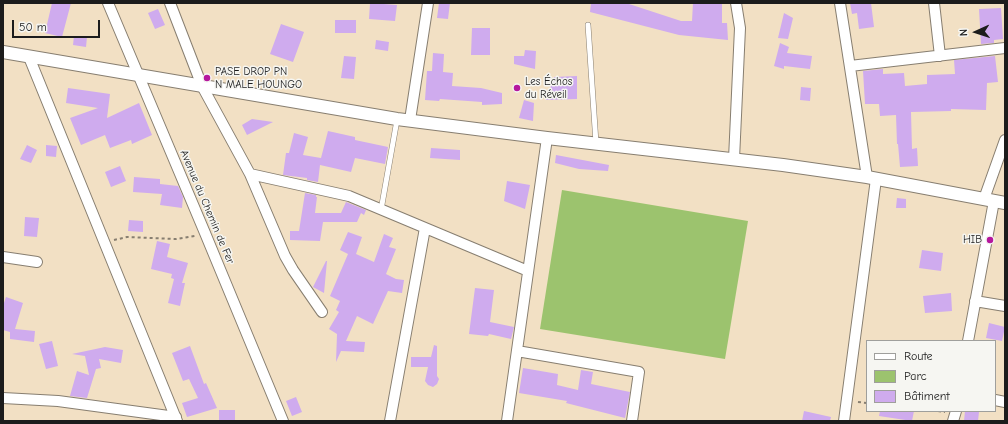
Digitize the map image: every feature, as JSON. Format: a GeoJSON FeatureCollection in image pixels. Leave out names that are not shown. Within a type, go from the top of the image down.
{"type":"FeatureCollection","features":[{"type":"Feature","properties":{"kind":"street","name":"Avenue du Chemin de Fer"},"geometry":{"type":"LineString","coordinates":[[108,3],[206,233],[283,421]]}},
{"type":"Feature","properties":{"kind":"street"},"geometry":{"type":"LineString","coordinates":[[170,3],[202,86],[250,174],[285,256],[322,312]]}},
{"type":"Feature","properties":{"kind":"street"},"geometry":{"type":"LineString","coordinates":[[410,120],[428,3]]}},
{"type":"Feature","properties":{"kind":"street"},"geometry":{"type":"LineString","coordinates":[[734,159],[740,28],[736,3]]}},
{"type":"Feature","properties":{"kind":"street"},"geometry":{"type":"LineString","coordinates":[[840,3],[871,178],[844,421]]}},
{"type":"Feature","properties":{"kind":"street"},"geometry":{"type":"LineString","coordinates":[[934,3],[940,56]]}},
{"type":"Feature","properties":{"kind":"street"},"geometry":{"type":"LineString","coordinates":[[850,66],[1005,48]]}},
{"type":"Feature","properties":{"kind":"street"},"geometry":{"type":"LineString","coordinates":[[3,52],[397,119],[734,159],[871,178],[994,201]]}},
{"type":"Feature","properties":{"kind":"street"},"geometry":{"type":"LineString","coordinates":[[29,57],[177,419]]}},
{"type":"Feature","properties":{"kind":"street"},"geometry":{"type":"LineString","coordinates":[[507,421],[547,138]]}},
{"type":"Feature","properties":{"kind":"street"},"geometry":{"type":"LineString","coordinates":[[968,340],[974,301],[1005,140]]}},
{"type":"Feature","properties":{"kind":"street"},"geometry":{"type":"LineString","coordinates":[[250,174],[349,196],[528,270]]}},
{"type":"Feature","properties":{"kind":"street"},"geometry":{"type":"LineString","coordinates":[[390,421],[425,228]]}},
{"type":"Feature","properties":{"kind":"street"},"geometry":{"type":"LineString","coordinates":[[3,257],[37,262]]}},
{"type":"Feature","properties":{"kind":"street"},"geometry":{"type":"LineString","coordinates":[[974,301],[1005,306]]}},
{"type":"Feature","properties":{"kind":"street"},"geometry":{"type":"LineString","coordinates":[[517,351],[639,372],[632,421]]}},
{"type":"Feature","properties":{"kind":"street"},"geometry":{"type":"LineString","coordinates":[[3,398],[58,401],[177,419]]}},
{"type":"Feature","properties":{"kind":"lane"},"geometry":{"type":"LineString","coordinates":[[588,25],[596,143]]}},
{"type":"Feature","properties":{"kind":"lane"},"geometry":{"type":"LineString","coordinates":[[381,210],[397,119]]}},
{"type":"Feature","properties":{"kind":"path"},"geometry":{"type":"LineString","coordinates":[[105,241],[127,237],[176,239],[206,233]]}},
{"type":"Feature","properties":{"kind":"green space"},"geometry":{"type":"Polygon","coordinates":[[[562,190],[748,221],[725,359],[540,329],[562,190]]]}},
{"type":"Feature","properties":{"kind":"building"},"geometry":{"type":"Polygon","coordinates":[[[52,3],[71,3],[62,37],[45,33],[52,3]]]}},
{"type":"Feature","properties":{"kind":"building"},"geometry":{"type":"Polygon","coordinates":[[[370,3],[397,5],[395,21],[369,19],[370,3]]]}},
{"type":"Feature","properties":{"kind":"building"},"geometry":{"type":"Polygon","coordinates":[[[439,3],[450,3],[448,19],[437,18],[439,3]]]}},
{"type":"Feature","properties":{"kind":"building"},"geometry":{"type":"Polygon","coordinates":[[[591,3],[626,3],[681,21],[692,21],[693,3],[722,3],[722,23],[727,23],[728,40],[679,35],[590,12],[591,3]]]}},
{"type":"Feature","properties":{"kind":"building"},"geometry":{"type":"Polygon","coordinates":[[[850,3],[871,3],[874,27],[859,29],[857,13],[852,14],[850,3]]]}},
{"type":"Feature","properties":{"kind":"building"},"geometry":{"type":"Polygon","coordinates":[[[1001,8],[1003,39],[994,40],[994,43],[981,44],[979,9],[1001,8]]]}},
{"type":"Feature","properties":{"kind":"building"},"geometry":{"type":"Polygon","coordinates":[[[158,9],[165,25],[155,29],[148,13],[158,9]]]}},
{"type":"Feature","properties":{"kind":"building"},"geometry":{"type":"Polygon","coordinates":[[[784,13],[793,18],[788,39],[778,38],[784,13]]]}},
{"type":"Feature","properties":{"kind":"building"},"geometry":{"type":"Polygon","coordinates":[[[335,20],[356,20],[356,33],[335,33],[335,20]]]}},
{"type":"Feature","properties":{"kind":"building"},"geometry":{"type":"Polygon","coordinates":[[[281,24],[304,32],[293,62],[270,54],[281,24]]]}},
{"type":"Feature","properties":{"kind":"building"},"geometry":{"type":"Polygon","coordinates":[[[472,28],[490,28],[490,55],[471,55],[472,28]]]}},
{"type":"Feature","properties":{"kind":"building"},"geometry":{"type":"Polygon","coordinates":[[[74,36],[87,37],[86,47],[73,45],[74,36]]]}},
{"type":"Feature","properties":{"kind":"building"},"geometry":{"type":"Polygon","coordinates":[[[376,40],[389,42],[388,51],[375,49],[376,40]]]}},
{"type":"Feature","properties":{"kind":"building"},"geometry":{"type":"Polygon","coordinates":[[[780,43],[789,47],[787,53],[812,56],[810,69],[784,66],[784,69],[774,66],[780,43]]]}},
{"type":"Feature","properties":{"kind":"building"},"geometry":{"type":"Polygon","coordinates":[[[525,50],[536,51],[535,69],[514,64],[514,56],[524,56],[525,50]]]}},
{"type":"Feature","properties":{"kind":"building"},"geometry":{"type":"Polygon","coordinates":[[[433,53],[444,54],[443,72],[453,73],[452,86],[481,88],[502,93],[502,104],[482,105],[482,102],[440,99],[439,101],[425,100],[427,71],[432,71],[433,53]]]}},
{"type":"Feature","properties":{"kind":"building"},"geometry":{"type":"Polygon","coordinates":[[[344,56],[356,57],[354,79],[341,78],[344,56]]]}},
{"type":"Feature","properties":{"kind":"building"},"geometry":{"type":"Polygon","coordinates":[[[995,56],[998,82],[987,83],[986,110],[951,109],[951,111],[911,112],[912,149],[917,148],[918,166],[900,167],[897,144],[896,115],[880,116],[879,104],[865,104],[863,71],[883,69],[883,74],[904,73],[905,86],[927,84],[927,75],[955,74],[954,60],[995,56]]]}},
{"type":"Feature","properties":{"kind":"building"},"geometry":{"type":"Polygon","coordinates":[[[577,76],[577,99],[546,100],[554,77],[577,76]]]}},
{"type":"Feature","properties":{"kind":"building"},"geometry":{"type":"Polygon","coordinates":[[[801,87],[811,88],[810,101],[800,100],[801,87]]]}},
{"type":"Feature","properties":{"kind":"building"},"geometry":{"type":"Polygon","coordinates":[[[68,88],[110,94],[107,118],[139,103],[152,135],[132,144],[131,140],[110,148],[105,135],[81,145],[70,118],[98,108],[66,103],[68,88]]]}},
{"type":"Feature","properties":{"kind":"building"},"geometry":{"type":"Polygon","coordinates":[[[524,100],[534,103],[533,121],[519,118],[524,100]]]}},
{"type":"Feature","properties":{"kind":"building"},"geometry":{"type":"Polygon","coordinates":[[[252,119],[273,122],[247,135],[242,125],[252,119]]]}},
{"type":"Feature","properties":{"kind":"building"},"geometry":{"type":"Polygon","coordinates":[[[328,131],[355,137],[355,140],[388,147],[385,164],[355,158],[351,172],[320,165],[318,182],[307,180],[307,178],[283,175],[286,153],[289,153],[294,133],[308,137],[303,155],[321,158],[328,131]]]}},
{"type":"Feature","properties":{"kind":"building"},"geometry":{"type":"Polygon","coordinates":[[[27,145],[37,150],[31,163],[20,159],[27,145]]]}},
{"type":"Feature","properties":{"kind":"building"},"geometry":{"type":"Polygon","coordinates":[[[46,145],[57,146],[56,157],[46,156],[46,145]]]}},
{"type":"Feature","properties":{"kind":"building"},"geometry":{"type":"Polygon","coordinates":[[[431,148],[460,150],[460,160],[430,158],[431,148]]]}},
{"type":"Feature","properties":{"kind":"building"},"geometry":{"type":"Polygon","coordinates":[[[556,155],[609,165],[608,171],[579,169],[555,163],[556,155]]]}},
{"type":"Feature","properties":{"kind":"building"},"geometry":{"type":"Polygon","coordinates":[[[120,166],[126,181],[111,187],[105,172],[120,166]]]}},
{"type":"Feature","properties":{"kind":"building"},"geometry":{"type":"Polygon","coordinates":[[[134,177],[160,179],[160,184],[178,186],[183,197],[182,208],[160,205],[162,194],[133,192],[134,177]]]}},
{"type":"Feature","properties":{"kind":"building"},"geometry":{"type":"Polygon","coordinates":[[[507,181],[530,185],[525,209],[504,201],[507,181]]]}},
{"type":"Feature","properties":{"kind":"building"},"geometry":{"type":"Polygon","coordinates":[[[305,193],[316,195],[317,197],[315,213],[341,213],[346,202],[366,210],[364,215],[361,213],[357,222],[323,222],[320,241],[290,240],[290,231],[299,231],[305,193]]]}},
{"type":"Feature","properties":{"kind":"building"},"geometry":{"type":"Polygon","coordinates":[[[897,198],[906,199],[906,208],[896,208],[897,198]]]}},
{"type":"Feature","properties":{"kind":"building"},"geometry":{"type":"Polygon","coordinates":[[[25,217],[39,218],[37,237],[24,236],[25,217]]]}},
{"type":"Feature","properties":{"kind":"building"},"geometry":{"type":"Polygon","coordinates":[[[129,220],[143,221],[143,232],[128,231],[129,220]]]}},
{"type":"Feature","properties":{"kind":"building"},"geometry":{"type":"Polygon","coordinates":[[[348,232],[362,237],[356,254],[374,262],[384,234],[393,238],[389,247],[396,249],[386,274],[396,279],[404,280],[402,293],[388,291],[373,324],[357,316],[346,341],[365,342],[364,352],[341,351],[336,362],[337,334],[329,329],[339,312],[336,310],[340,301],[330,296],[348,254],[340,250],[348,232]]]}},
{"type":"Feature","properties":{"kind":"building"},"geometry":{"type":"Polygon","coordinates":[[[157,241],[170,244],[167,257],[188,263],[182,283],[185,283],[180,306],[168,303],[174,279],[171,278],[172,274],[151,269],[157,241]]]}},
{"type":"Feature","properties":{"kind":"building"},"geometry":{"type":"Polygon","coordinates":[[[922,250],[943,253],[941,271],[919,268],[922,250]]]}},
{"type":"Feature","properties":{"kind":"building"},"geometry":{"type":"Polygon","coordinates":[[[327,261],[324,293],[313,287],[327,261]]]}},
{"type":"Feature","properties":{"kind":"building"},"geometry":{"type":"Polygon","coordinates":[[[475,288],[494,290],[490,322],[514,327],[511,339],[489,334],[488,336],[469,334],[475,288]]]}},
{"type":"Feature","properties":{"kind":"building"},"geometry":{"type":"Polygon","coordinates":[[[951,293],[952,311],[925,313],[923,296],[951,293]]]}},
{"type":"Feature","properties":{"kind":"building"},"geometry":{"type":"Polygon","coordinates":[[[6,297],[23,303],[15,329],[35,331],[34,342],[10,339],[10,332],[3,330],[3,306],[6,297]]]}},
{"type":"Feature","properties":{"kind":"building"},"geometry":{"type":"Polygon","coordinates":[[[989,323],[1005,327],[1002,341],[986,338],[989,323]]]}},
{"type":"Feature","properties":{"kind":"building"},"geometry":{"type":"Polygon","coordinates":[[[52,341],[58,366],[46,369],[39,344],[52,341]]]}},
{"type":"Feature","properties":{"kind":"building"},"geometry":{"type":"Polygon","coordinates":[[[434,345],[437,346],[437,376],[439,379],[437,384],[433,387],[428,385],[425,381],[428,367],[411,367],[411,357],[431,357],[434,345]]]}},
{"type":"Feature","properties":{"kind":"building"},"geometry":{"type":"Polygon","coordinates":[[[190,346],[204,384],[206,383],[217,408],[187,417],[182,403],[198,398],[189,379],[183,381],[172,353],[190,346]]]}},
{"type":"Feature","properties":{"kind":"building"},"geometry":{"type":"Polygon","coordinates":[[[105,347],[123,350],[121,363],[99,359],[101,368],[96,369],[87,398],[70,396],[77,371],[89,375],[85,356],[72,354],[105,347]]]}},
{"type":"Feature","properties":{"kind":"building"},"geometry":{"type":"Polygon","coordinates":[[[523,368],[558,374],[557,385],[578,390],[581,370],[593,372],[591,384],[630,392],[625,418],[566,403],[567,401],[519,393],[523,368]]]}},
{"type":"Feature","properties":{"kind":"building"},"geometry":{"type":"Polygon","coordinates":[[[296,397],[302,412],[292,416],[286,401],[296,397]]]}},
{"type":"Feature","properties":{"kind":"building"},"geometry":{"type":"Polygon","coordinates":[[[219,410],[235,410],[235,421],[219,421],[219,410]]]}},
{"type":"Feature","properties":{"kind":"building"},"geometry":{"type":"Polygon","coordinates":[[[804,411],[831,417],[830,421],[802,421],[804,411]]]}},
{"type":"Feature","properties":{"kind":"building"},"geometry":{"type":"Polygon","coordinates":[[[880,412],[914,412],[912,421],[879,416],[880,412]]]}},
{"type":"Feature","properties":{"kind":"building"},"geometry":{"type":"Polygon","coordinates":[[[965,412],[979,412],[978,421],[964,421],[965,412]]]}},
{"type":"Feature","properties":{"kind":"place","name":"PASE DROP PN N MALE HOUNGO"},"geometry":{"type":"Point","coordinates":[207,78]}},
{"type":"Feature","properties":{"kind":"place","name":"Les Échos du Réveil"},"geometry":{"type":"Point","coordinates":[517,88]}},
{"type":"Feature","properties":{"kind":"place","name":"HIB"},"geometry":{"type":"Point","coordinates":[990,240]}}]}
